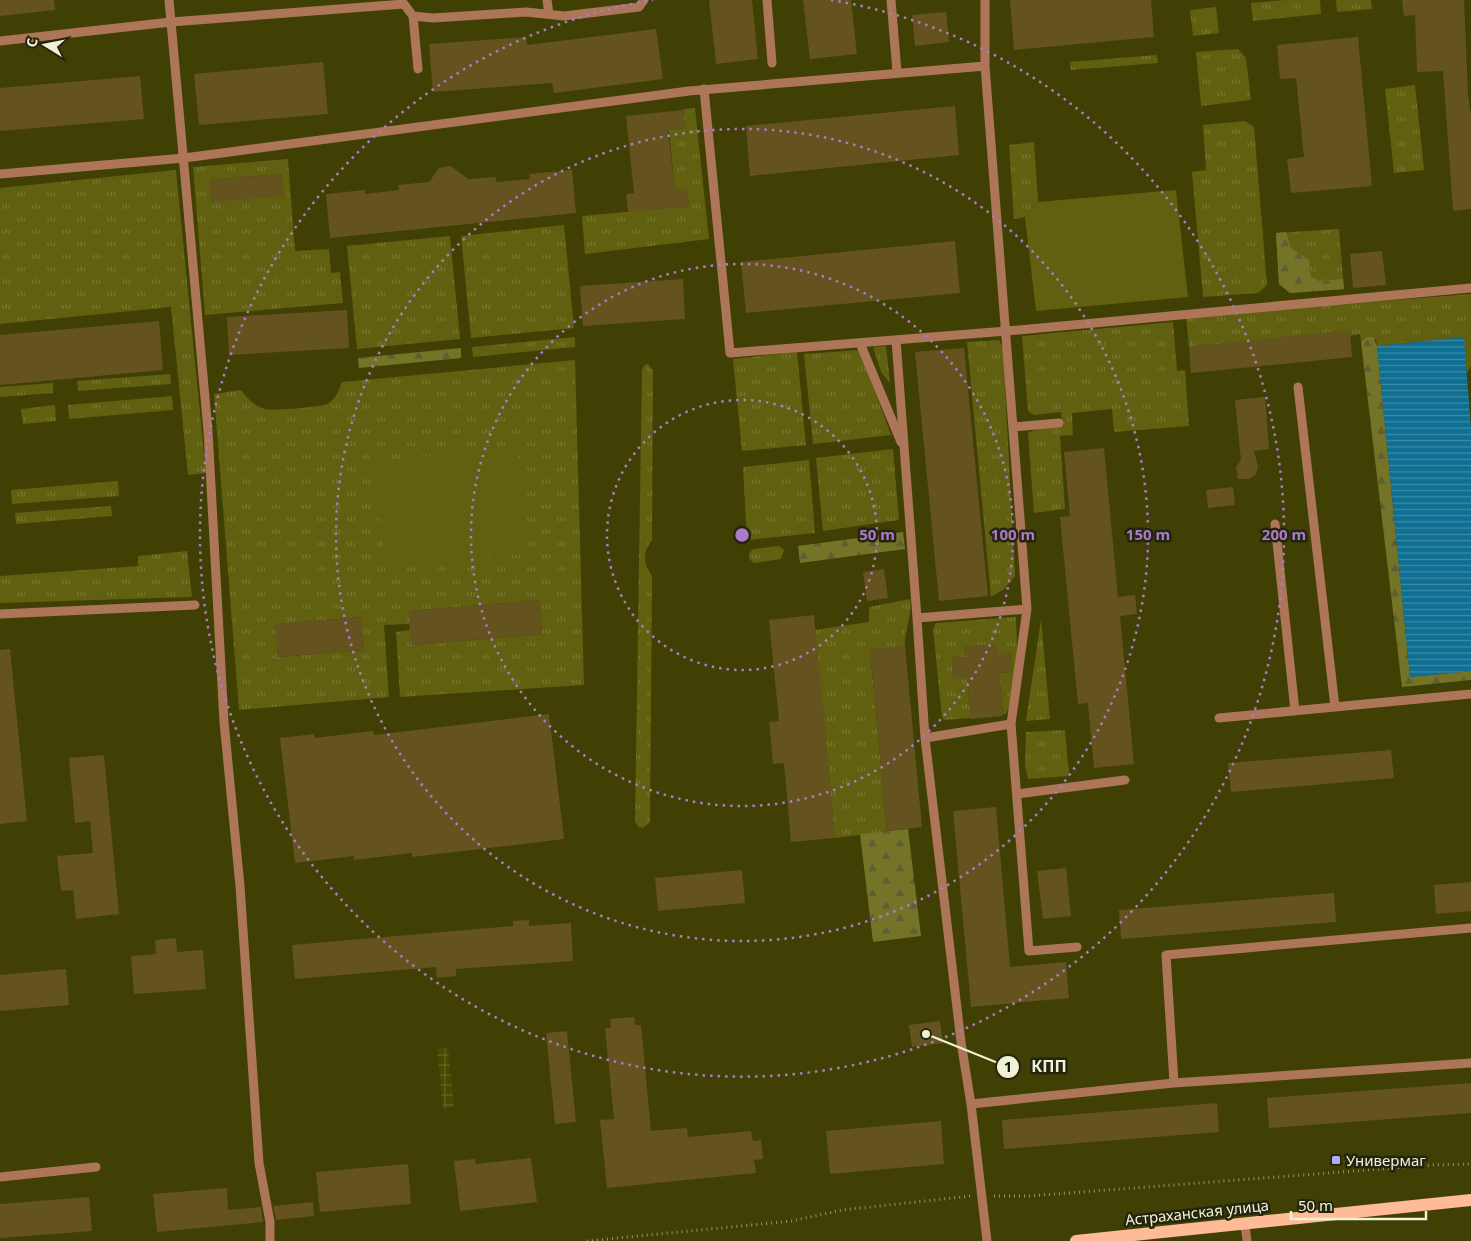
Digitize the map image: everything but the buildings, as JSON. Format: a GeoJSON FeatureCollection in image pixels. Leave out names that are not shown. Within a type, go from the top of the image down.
{"type":"FeatureCollection","features":[{"type":"Feature","properties":{"kind":"main road","name":"Астраханская улица"},"geometry":{"type":"LineString","coordinates":[[1076,1241],[1471,1200]]}},
{"type":"Feature","properties":{"kind":"lane"},"geometry":{"type":"LineString","coordinates":[[169,0],[208,431],[224,722],[240,886],[259,1163],[270,1222],[270,1241]]}},
{"type":"Feature","properties":{"kind":"lane"},"geometry":{"type":"LineString","coordinates":[[547,0],[549,14]]}},
{"type":"Feature","properties":{"kind":"lane"},"geometry":{"type":"LineString","coordinates":[[413,16],[433,18],[526,12],[564,16],[640,7],[644,0]]}},
{"type":"Feature","properties":{"kind":"lane"},"geometry":{"type":"LineString","coordinates":[[767,0],[772,63]]}},
{"type":"Feature","properties":{"kind":"lane"},"geometry":{"type":"LineString","coordinates":[[891,0],[897,72]]}},
{"type":"Feature","properties":{"kind":"lane"},"geometry":{"type":"LineString","coordinates":[[984,0],[985,66],[1027,609],[1011,724],[1029,950],[1077,947]]}},
{"type":"Feature","properties":{"kind":"lane"},"geometry":{"type":"LineString","coordinates":[[0,40],[171,22],[404,2],[413,16],[418,69]]}},
{"type":"Feature","properties":{"kind":"lane"},"geometry":{"type":"LineString","coordinates":[[0,174],[184,158],[704,90],[897,72],[985,66]]}},
{"type":"Feature","properties":{"kind":"lane"},"geometry":{"type":"LineString","coordinates":[[704,90],[730,353],[1007,332],[1471,288]]}},
{"type":"Feature","properties":{"kind":"lane"},"geometry":{"type":"LineString","coordinates":[[896,340],[925,738],[960,1042],[971,1104],[987,1241]]}},
{"type":"Feature","properties":{"kind":"lane"},"geometry":{"type":"LineString","coordinates":[[860,343],[905,452]]}},
{"type":"Feature","properties":{"kind":"lane"},"geometry":{"type":"LineString","coordinates":[[1298,387],[1334,707]]}},
{"type":"Feature","properties":{"kind":"lane"},"geometry":{"type":"LineString","coordinates":[[1014,427],[1059,423]]}},
{"type":"Feature","properties":{"kind":"lane"},"geometry":{"type":"LineString","coordinates":[[1275,524],[1295,711]]}},
{"type":"Feature","properties":{"kind":"lane"},"geometry":{"type":"LineString","coordinates":[[0,614],[196,604]]}},
{"type":"Feature","properties":{"kind":"lane"},"geometry":{"type":"LineString","coordinates":[[917,618],[1027,609]]}},
{"type":"Feature","properties":{"kind":"lane"},"geometry":{"type":"LineString","coordinates":[[1219,718],[1471,694]]}},
{"type":"Feature","properties":{"kind":"lane"},"geometry":{"type":"LineString","coordinates":[[925,738],[1011,724]]}},
{"type":"Feature","properties":{"kind":"lane"},"geometry":{"type":"LineString","coordinates":[[1017,794],[1125,780]]}},
{"type":"Feature","properties":{"kind":"lane"},"geometry":{"type":"LineString","coordinates":[[1174,1083],[1166,955],[1471,928]]}},
{"type":"Feature","properties":{"kind":"lane"},"geometry":{"type":"LineString","coordinates":[[971,1104],[1174,1083],[1471,1063]]}},
{"type":"Feature","properties":{"kind":"lane"},"geometry":{"type":"LineString","coordinates":[[0,1177],[96,1167]]}},
{"type":"Feature","properties":{"kind":"lane"},"geometry":{"type":"LineString","coordinates":[[1245,1224],[1247,1241]]}},
{"type":"Feature","properties":{"kind":"path"},"geometry":{"type":"LineString","coordinates":[[587,1241],[613,1240],[792,1221],[842,1210],[982,1195],[1029,1196],[1471,1164]]}},
{"type":"Feature","properties":{"kind":"shaded area"},"geometry":{"type":"Polygon","coordinates":[[[448,1048],[454,1107],[443,1108],[437,1049],[448,1048]]]}},
{"type":"Feature","properties":{"kind":"green space"},"geometry":{"type":"Polygon","coordinates":[[[1320,0],[1321,14],[1253,21],[1251,3],[1320,0]]]}},
{"type":"Feature","properties":{"kind":"green space"},"geometry":{"type":"Polygon","coordinates":[[[1336,0],[1371,0],[1372,9],[1337,12],[1336,0]]]}},
{"type":"Feature","properties":{"kind":"green space"},"geometry":{"type":"Polygon","coordinates":[[[1216,7],[1219,33],[1193,36],[1190,10],[1216,7]]]}},
{"type":"Feature","properties":{"kind":"green space"},"geometry":{"type":"Polygon","coordinates":[[[1238,49],[1246,58],[1251,100],[1201,106],[1196,52],[1238,49]]]}},
{"type":"Feature","properties":{"kind":"green space"},"geometry":{"type":"Polygon","coordinates":[[[1157,55],[1158,63],[1071,70],[1070,62],[1157,55]]]}},
{"type":"Feature","properties":{"kind":"green space"},"geometry":{"type":"Polygon","coordinates":[[[1415,85],[1424,170],[1394,173],[1385,89],[1415,85]]]}},
{"type":"Feature","properties":{"kind":"green space"},"geometry":{"type":"Polygon","coordinates":[[[695,108],[709,239],[585,254],[582,216],[689,206],[687,189],[675,191],[669,130],[685,128],[683,109],[695,108]]]}},
{"type":"Feature","properties":{"kind":"green space"},"geometry":{"type":"Polygon","coordinates":[[[1245,121],[1254,127],[1267,285],[1258,293],[1203,297],[1192,172],[1206,170],[1203,125],[1245,121]]]}},
{"type":"Feature","properties":{"kind":"green space"},"geometry":{"type":"Polygon","coordinates":[[[1034,142],[1038,202],[1025,217],[1014,219],[1009,145],[1034,142]]]}},
{"type":"Feature","properties":{"kind":"green space"},"geometry":{"type":"Polygon","coordinates":[[[288,159],[295,251],[329,249],[331,273],[340,272],[343,303],[205,315],[193,167],[288,159]],[[281,174],[210,180],[212,201],[283,195],[281,174]]]}},
{"type":"Feature","properties":{"kind":"green space"},"geometry":{"type":"Polygon","coordinates":[[[176,170],[206,473],[188,475],[171,307],[0,324],[0,188],[176,170]]]}},
{"type":"Feature","properties":{"kind":"green space"},"geometry":{"type":"Polygon","coordinates":[[[1176,190],[1188,297],[1036,311],[1025,217],[1038,202],[1176,190]]]}},
{"type":"Feature","properties":{"kind":"green space"},"geometry":{"type":"Polygon","coordinates":[[[564,225],[574,328],[471,338],[461,236],[564,225]]]}},
{"type":"Feature","properties":{"kind":"green space"},"geometry":{"type":"Polygon","coordinates":[[[1339,229],[1344,289],[1290,293],[1279,284],[1276,233],[1339,229]]]}},
{"type":"Feature","properties":{"kind":"green space"},"geometry":{"type":"Polygon","coordinates":[[[1286,232],[1291,248],[1309,260],[1311,277],[1319,281],[1343,279],[1344,289],[1290,293],[1279,284],[1276,233],[1286,232]]]}},
{"type":"Feature","properties":{"kind":"green space"},"geometry":{"type":"Polygon","coordinates":[[[450,236],[460,339],[357,349],[347,246],[450,236]]]}},
{"type":"Feature","properties":{"kind":"green space"},"geometry":{"type":"Polygon","coordinates":[[[1471,294],[1471,366],[1467,373],[1463,337],[1377,346],[1376,340],[1366,337],[1361,342],[1360,334],[1350,336],[1349,331],[1189,347],[1186,316],[1471,294]]]}},
{"type":"Feature","properties":{"kind":"green space"},"geometry":{"type":"Polygon","coordinates":[[[1173,322],[1177,371],[1185,370],[1189,426],[1114,432],[1112,409],[1072,413],[1073,435],[1060,436],[1065,509],[1034,513],[1028,433],[1037,429],[1062,426],[1061,412],[1034,415],[1028,411],[1022,336],[1173,322]]]}},
{"type":"Feature","properties":{"kind":"green space"},"geometry":{"type":"Polygon","coordinates":[[[575,337],[575,347],[473,357],[472,347],[575,337]]]}},
{"type":"Feature","properties":{"kind":"green space"},"geometry":{"type":"Polygon","coordinates":[[[1366,337],[1373,337],[1377,346],[1410,677],[1471,671],[1471,680],[1402,687],[1361,342],[1366,337]]]}},
{"type":"Feature","properties":{"kind":"green space"},"geometry":{"type":"Polygon","coordinates":[[[999,340],[1003,347],[1015,576],[1004,589],[991,597],[967,342],[999,340]]]}},
{"type":"Feature","properties":{"kind":"green space"},"geometry":{"type":"Polygon","coordinates":[[[886,346],[890,383],[881,372],[873,347],[886,346]]]}},
{"type":"Feature","properties":{"kind":"green space"},"geometry":{"type":"Polygon","coordinates":[[[461,348],[461,358],[359,368],[358,358],[461,348]]]}},
{"type":"Feature","properties":{"kind":"green space"},"geometry":{"type":"Polygon","coordinates":[[[860,350],[891,435],[813,444],[804,354],[860,350]]]}},
{"type":"Feature","properties":{"kind":"green space"},"geometry":{"type":"Polygon","coordinates":[[[797,352],[806,445],[742,451],[733,359],[797,352]]]}},
{"type":"Feature","properties":{"kind":"green space"},"geometry":{"type":"Polygon","coordinates":[[[575,360],[584,685],[400,697],[396,632],[410,630],[409,624],[384,625],[389,697],[239,710],[214,394],[241,390],[248,399],[261,408],[306,407],[327,404],[333,400],[342,382],[575,360]],[[539,600],[410,611],[412,645],[542,634],[539,600]],[[361,617],[276,624],[278,657],[364,650],[361,617]]]}},
{"type":"Feature","properties":{"kind":"green space"},"geometry":{"type":"Polygon","coordinates":[[[648,364],[653,371],[652,540],[645,554],[645,562],[652,576],[650,822],[643,828],[639,827],[635,822],[642,369],[648,364]]]}},
{"type":"Feature","properties":{"kind":"green space"},"geometry":{"type":"Polygon","coordinates":[[[170,374],[171,384],[78,391],[77,381],[170,374]]]}},
{"type":"Feature","properties":{"kind":"green space"},"geometry":{"type":"Polygon","coordinates":[[[53,383],[53,393],[0,397],[0,387],[53,383]]]}},
{"type":"Feature","properties":{"kind":"green space"},"geometry":{"type":"Polygon","coordinates":[[[172,396],[173,410],[69,419],[68,405],[172,396]]]}},
{"type":"Feature","properties":{"kind":"green space"},"geometry":{"type":"Polygon","coordinates":[[[55,405],[56,421],[23,424],[21,409],[55,405]]]}},
{"type":"Feature","properties":{"kind":"green space"},"geometry":{"type":"Polygon","coordinates":[[[517,446],[529,553],[386,569],[374,462],[517,446]]]}},
{"type":"Feature","properties":{"kind":"green space"},"geometry":{"type":"Polygon","coordinates":[[[893,449],[899,520],[823,531],[816,458],[893,449]]]}},
{"type":"Feature","properties":{"kind":"green space"},"geometry":{"type":"Polygon","coordinates":[[[809,460],[815,533],[747,540],[743,467],[809,460]]]}},
{"type":"Feature","properties":{"kind":"green space"},"geometry":{"type":"Polygon","coordinates":[[[118,481],[119,496],[12,504],[11,490],[118,481]]]}},
{"type":"Feature","properties":{"kind":"green space"},"geometry":{"type":"Polygon","coordinates":[[[111,506],[112,516],[16,524],[15,513],[111,506]]]}},
{"type":"Feature","properties":{"kind":"green space"},"geometry":{"type":"Polygon","coordinates":[[[903,532],[905,549],[800,563],[798,546],[903,532]]]}},
{"type":"Feature","properties":{"kind":"green space"},"geometry":{"type":"Polygon","coordinates":[[[779,546],[784,550],[781,559],[754,563],[749,559],[749,554],[753,549],[779,546]]]}},
{"type":"Feature","properties":{"kind":"green space"},"geometry":{"type":"Polygon","coordinates":[[[187,551],[192,597],[0,603],[0,576],[138,566],[138,556],[187,551]]]}},
{"type":"Feature","properties":{"kind":"green space"},"geometry":{"type":"Polygon","coordinates":[[[910,599],[905,647],[870,650],[887,831],[835,838],[815,630],[869,622],[869,607],[910,599]]]}},
{"type":"Feature","properties":{"kind":"green space"},"geometry":{"type":"Polygon","coordinates":[[[1016,617],[1016,680],[1006,714],[1003,714],[999,673],[1012,672],[1010,653],[997,654],[996,644],[964,647],[965,657],[952,658],[953,677],[967,676],[971,718],[944,720],[942,717],[933,629],[936,623],[1016,617]]]}},
{"type":"Feature","properties":{"kind":"green space"},"geometry":{"type":"Polygon","coordinates":[[[1041,619],[1050,719],[1026,721],[1041,619]]]}},
{"type":"Feature","properties":{"kind":"green space"},"geometry":{"type":"Polygon","coordinates":[[[1065,730],[1069,776],[1028,779],[1025,765],[1026,732],[1065,730]]]}},
{"type":"Feature","properties":{"kind":"green space"},"geometry":{"type":"Polygon","coordinates":[[[908,829],[921,936],[873,942],[860,834],[908,829]]]}},
{"type":"Feature","properties":{"kind":"water"},"geometry":{"type":"Polygon","coordinates":[[[1464,337],[1471,429],[1471,671],[1410,677],[1377,346],[1464,337]]]}},
{"type":"Feature","properties":{"kind":"place","name":"КПП"},"geometry":{"type":"Point","coordinates":[926,1034]}},
{"type":"Feature","properties":{"kind":"place","name":"Универмаг"},"geometry":{"type":"Point","coordinates":[1336,1160]}}]}
